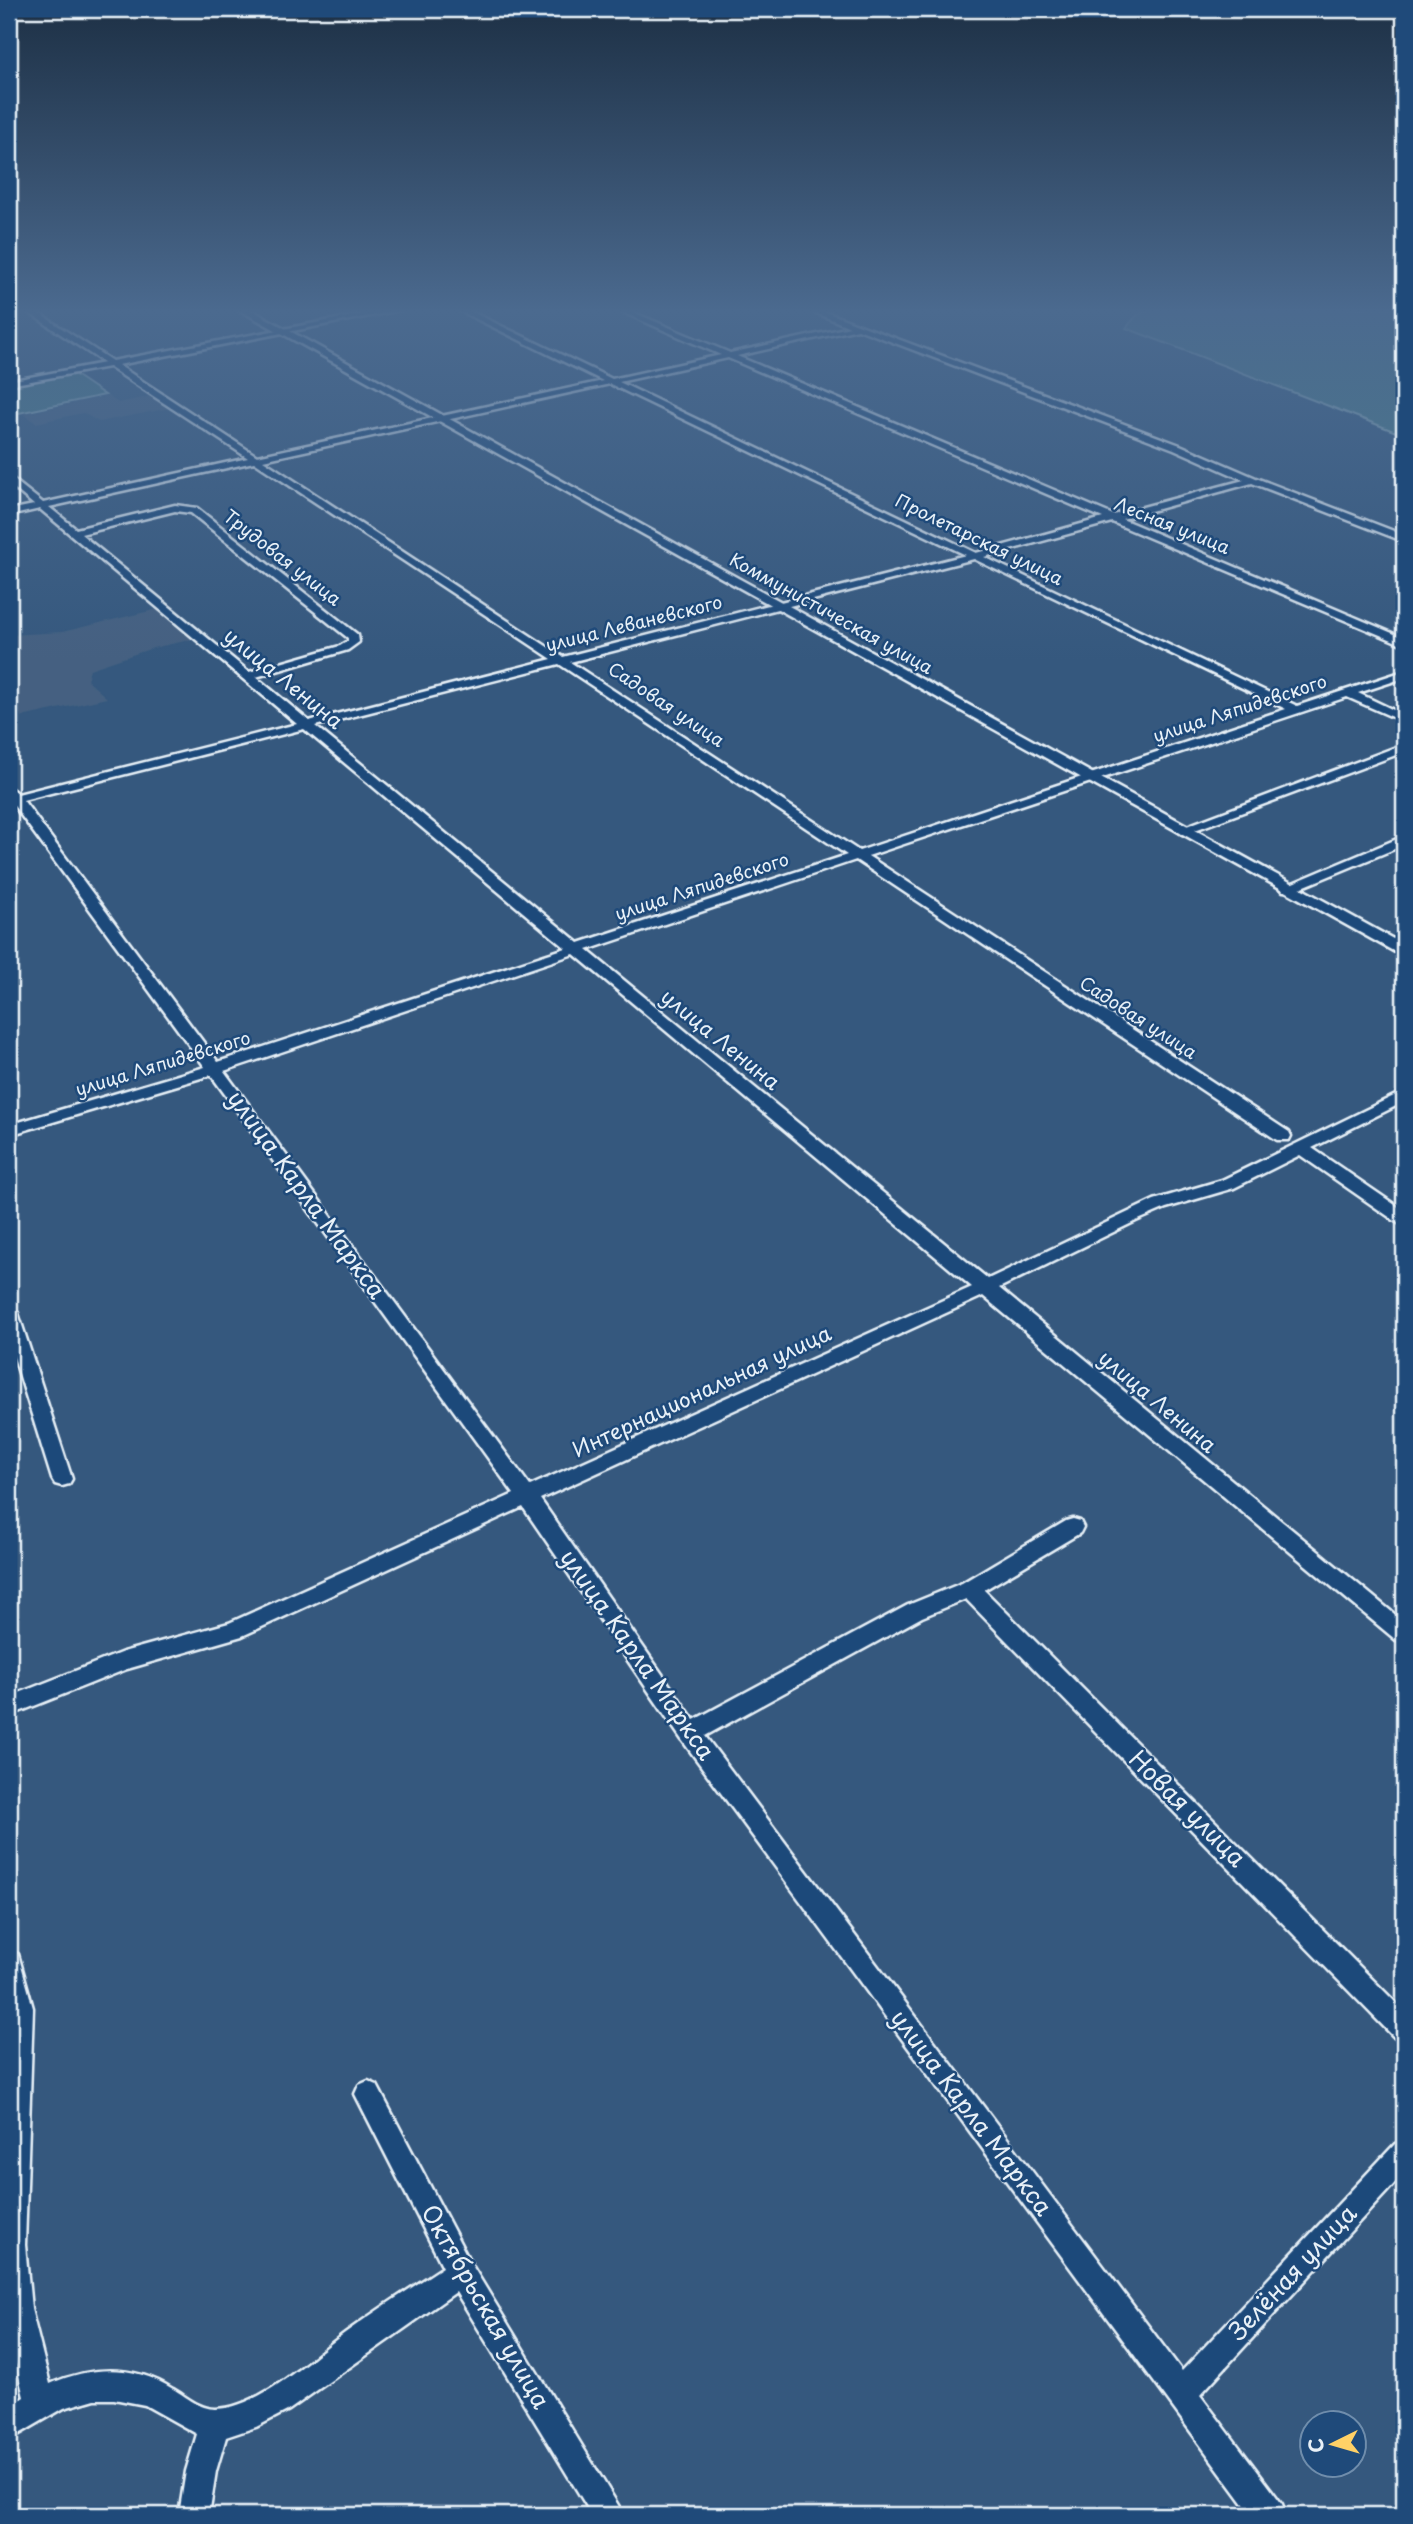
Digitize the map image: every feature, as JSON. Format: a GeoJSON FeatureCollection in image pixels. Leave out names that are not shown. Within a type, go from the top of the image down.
{"type":"FeatureCollection","features":[{"type":"Feature","properties":{"kind":"street","name":"Садовая улица"},"geometry":{"type":"LineString","coordinates":[[208,426],[1283,1136]]}},
{"type":"Feature","properties":{"kind":"street"},"geometry":{"type":"LineString","coordinates":[[9,513],[411,426]]}},
{"type":"Feature","properties":{"kind":"street","name":"Коммунистическая улица"},"geometry":{"type":"LineString","coordinates":[[454,426],[1404,952]]}},
{"type":"Feature","properties":{"kind":"street","name":"Пролетарская улица"},"geometry":{"type":"LineString","coordinates":[[704,426],[1296,710]]}},
{"type":"Feature","properties":{"kind":"street","name":"Лесная улица"},"geometry":{"type":"LineString","coordinates":[[894,426],[1404,642]]}},
{"type":"Feature","properties":{"kind":"street"},"geometry":{"type":"LineString","coordinates":[[1115,426],[1404,538]]}},
{"type":"Feature","properties":{"kind":"street","name":"улица Ленина"},"geometry":{"type":"LineString","coordinates":[[9,479],[1404,1634]]}},
{"type":"Feature","properties":{"kind":"street","name":"улица Леваневского"},"geometry":{"type":"LineString","coordinates":[[11,797],[975,556],[1115,520],[1253,480]]}},
{"type":"Feature","properties":{"kind":"street","name":"Трудовая улица"},"geometry":{"type":"LineString","coordinates":[[73,533],[175,508],[194,510],[354,637],[353,642],[344,648],[247,676]]}},
{"type":"Feature","properties":{"kind":"street","name":"улица Ляпидевского"},"geometry":{"type":"LineString","coordinates":[[9,1130],[214,1069],[1404,674]]}},
{"type":"Feature","properties":{"kind":"street"},"geometry":{"type":"LineString","coordinates":[[1349,693],[1404,719]]}},
{"type":"Feature","properties":{"kind":"street"},"geometry":{"type":"LineString","coordinates":[[1182,830],[1404,748]]}},
{"type":"Feature","properties":{"kind":"street","name":"улица Карла Маркса"},"geometry":{"type":"LineString","coordinates":[[11,797],[76,878],[527,1497],[690,1733],[1271,2515]]}},
{"type":"Feature","properties":{"kind":"street"},"geometry":{"type":"LineString","coordinates":[[1288,888],[1404,840]]}},
{"type":"Feature","properties":{"kind":"street","name":"Интернациональная улица"},"geometry":{"type":"LineString","coordinates":[[9,1707],[123,1661],[234,1630],[987,1287],[1130,1217],[1160,1204],[1228,1184],[1404,1096]]}},
{"type":"Feature","properties":{"kind":"street"},"geometry":{"type":"LineString","coordinates":[[1301,1148],[1404,1219]]}},
{"type":"Feature","properties":{"kind":"street"},"geometry":{"type":"LineString","coordinates":[[9,1313],[62,1479]]}},
{"type":"Feature","properties":{"kind":"street"},"geometry":{"type":"LineString","coordinates":[[690,1733],[915,1611],[968,1589],[1073,1527]]}},
{"type":"Feature","properties":{"kind":"street","name":"Новая улица"},"geometry":{"type":"LineString","coordinates":[[968,1589],[1404,2029]]}},
{"type":"Feature","properties":{"kind":"street"},"geometry":{"type":"LineString","coordinates":[[9,1962],[20,2008],[11,2245],[17,2309],[40,2402]]}},
{"type":"Feature","properties":{"kind":"street","name":"Октябрьская улица"},"geometry":{"type":"LineString","coordinates":[[368,2094],[460,2272],[609,2515]]}},
{"type":"Feature","properties":{"kind":"street","name":"Зелёная улица"},"geometry":{"type":"LineString","coordinates":[[1182,2393],[1404,2152]]}},
{"type":"Feature","properties":{"kind":"street"},"geometry":{"type":"LineString","coordinates":[[9,2425],[40,2402],[85,2386],[119,2383],[151,2393],[204,2425],[228,2422],[272,2406],[356,2343],[460,2272]]}},
{"type":"Feature","properties":{"kind":"street"},"geometry":{"type":"LineString","coordinates":[[194,2515],[201,2471],[215,2424]]}},
{"type":"Feature","properties":{"kind":"shaded area"},"geometry":{"type":"Polygon","coordinates":[[[158,609],[194,639],[153,648],[90,669],[87,680],[107,698],[22,717],[9,699],[9,635],[62,632],[158,609]]]}},
{"type":"Feature","properties":{"kind":"green space"},"geometry":{"type":"Polygon","coordinates":[[[1380,426],[1404,426],[1404,435],[1380,426]]]}}]}
